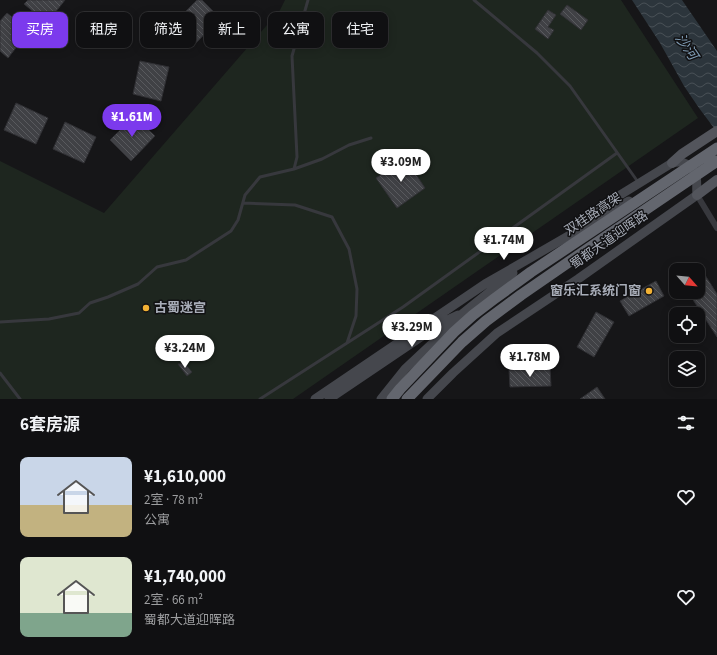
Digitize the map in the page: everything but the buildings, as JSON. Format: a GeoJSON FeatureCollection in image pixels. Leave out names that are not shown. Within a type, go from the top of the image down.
{"type":"FeatureCollection","features":[{"type":"Feature","properties":{"kind":"highway","name":"双桂路高架"},"geometry":{"type":"LineString","coordinates":[[392,399],[454,332],[473,315],[532,272],[717,148]]}},
{"type":"Feature","properties":{"kind":"highway","name":"双桂路高架"},"geometry":{"type":"LineString","coordinates":[[408,398],[462,342],[486,321],[577,256],[717,161]]}},
{"type":"Feature","properties":{"kind":"main road"},"geometry":{"type":"LineString","coordinates":[[381,399],[405,369],[462,314],[599,208],[672,163],[682,154],[717,131]]}},
{"type":"Feature","properties":{"kind":"main road"},"geometry":{"type":"LineString","coordinates":[[697,196],[699,178],[702,172],[717,158]]}},
{"type":"Feature","properties":{"kind":"main road"},"geometry":{"type":"LineString","coordinates":[[672,163],[680,161],[687,164],[692,169],[696,178],[697,196]]}},
{"type":"Feature","properties":{"kind":"main road"},"geometry":{"type":"LineString","coordinates":[[315,399],[486,284],[615,209],[679,174]]}},
{"type":"Feature","properties":{"kind":"main road"},"geometry":{"type":"LineString","coordinates":[[697,196],[713,184]]}},
{"type":"Feature","properties":{"kind":"main road","name":"蜀都大道迎晖路"},"geometry":{"type":"LineString","coordinates":[[427,399],[497,332],[578,279],[697,196]]}},
{"type":"Feature","properties":{"kind":"main road"},"geometry":{"type":"LineString","coordinates":[[329,399],[443,322],[462,314]]}},
{"type":"Feature","properties":{"kind":"street"},"geometry":{"type":"LineString","coordinates":[[697,196],[717,228]]}},
{"type":"Feature","properties":{"kind":"lane"},"geometry":{"type":"LineString","coordinates":[[294,169],[297,157],[292,56],[308,0]]}},
{"type":"Feature","properties":{"kind":"lane"},"geometry":{"type":"LineString","coordinates":[[474,0],[537,53],[570,86],[639,184]]}},
{"type":"Feature","properties":{"kind":"lane"},"geometry":{"type":"LineString","coordinates":[[0,322],[49,319],[79,313],[90,303],[138,284],[157,268],[186,260],[231,232],[238,220],[245,195],[260,177],[294,169],[322,159],[349,145],[372,138]]}},
{"type":"Feature","properties":{"kind":"lane"},"geometry":{"type":"LineString","coordinates":[[260,399],[403,307],[617,153]]}},
{"type":"Feature","properties":{"kind":"lane"},"geometry":{"type":"LineString","coordinates":[[243,203],[295,205],[332,217],[349,249],[357,289],[356,316],[347,343]]}},
{"type":"Feature","properties":{"kind":"lane"},"geometry":{"type":"LineString","coordinates":[[0,373],[20,399]]}},
{"type":"Feature","properties":{"kind":"shaded area"},"geometry":{"type":"Polygon","coordinates":[[[285,0],[621,0],[698,118],[293,399],[0,399],[0,161],[104,213],[247,48],[260,48],[260,33],[268,24],[268,48],[324,48],[324,12],[278,12],[285,0]]]}},
{"type":"Feature","properties":{"kind":"water","name":"沙河"},"geometry":{"type":"Polygon","coordinates":[[[632,0],[682,0],[717,51],[717,132],[684,86],[660,43],[632,0]]]}},
{"type":"Feature","properties":{"kind":"place","name":"窗乐汇系统门窗"},"geometry":{"type":"Point","coordinates":[649,291]}},
{"type":"Feature","properties":{"kind":"place","name":"古蜀迷宫"},"geometry":{"type":"Point","coordinates":[146,308]}}]}
